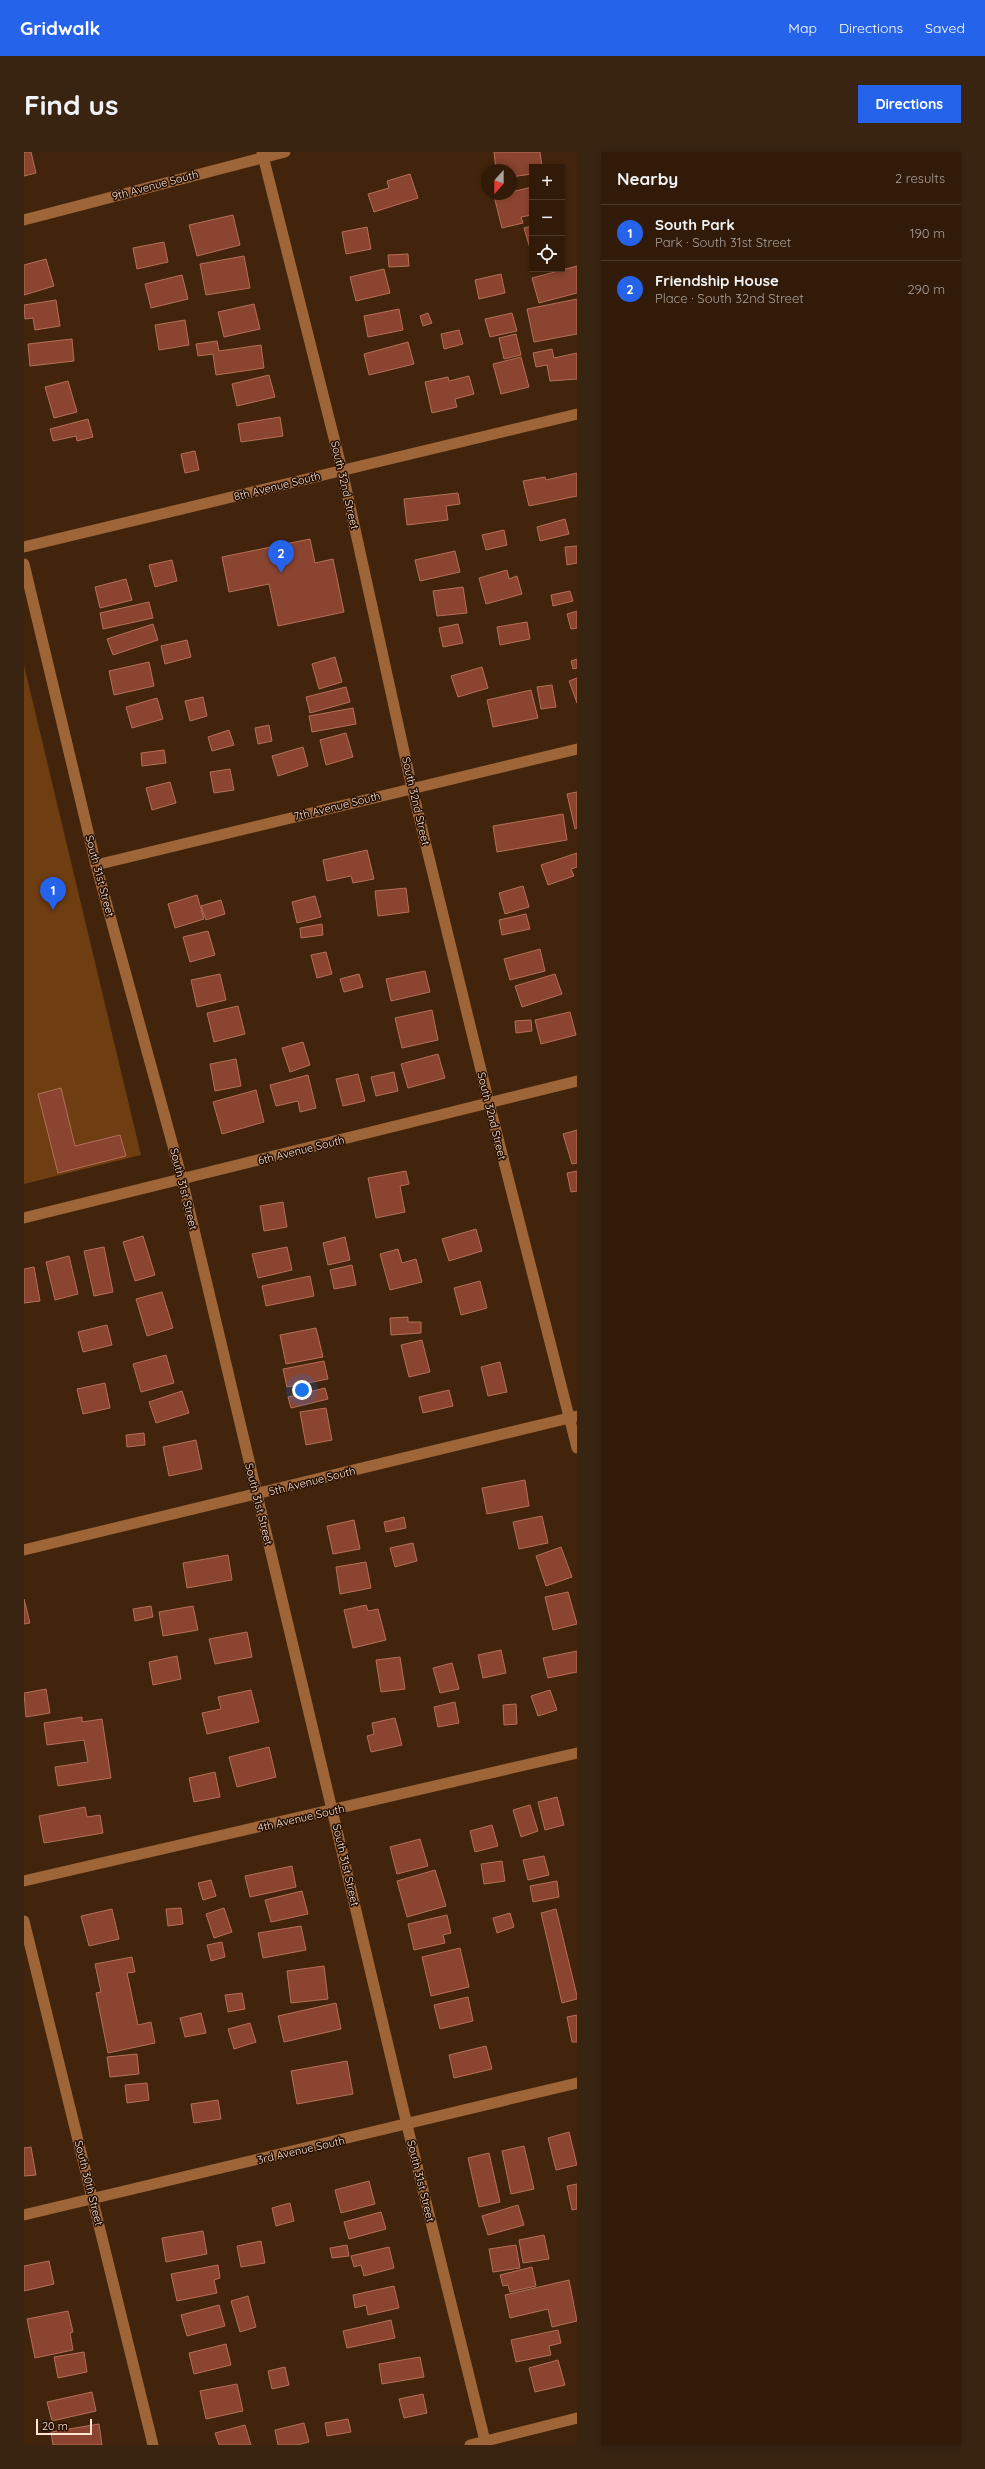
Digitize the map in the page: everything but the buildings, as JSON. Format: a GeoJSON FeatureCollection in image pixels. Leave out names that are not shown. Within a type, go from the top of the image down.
{"type":"FeatureCollection","features":[{"type":"Feature","properties":{"kind":"street","name":"9th Avenue South"},"geometry":{"type":"LineString","coordinates":[[24,220],[262,154],[285,152]]}},
{"type":"Feature","properties":{"kind":"street","name":"South 32nd Street"},"geometry":{"type":"LineString","coordinates":[[262,154],[342,470],[412,788],[489,1103],[573,1417],[577,1448]]}},
{"type":"Feature","properties":{"kind":"street","name":"8th Avenue South"},"geometry":{"type":"LineString","coordinates":[[24,547],[577,414]]}},
{"type":"Feature","properties":{"kind":"street","name":"South 31st Street"},"geometry":{"type":"LineString","coordinates":[[24,564],[96,864],[182,1179],[407,2125],[486,2443]]}},
{"type":"Feature","properties":{"kind":"street","name":"7th Avenue South"},"geometry":{"type":"LineString","coordinates":[[96,864],[577,749]]}},
{"type":"Feature","properties":{"kind":"street","name":"6th Avenue South"},"geometry":{"type":"LineString","coordinates":[[24,1218],[577,1081]]}},
{"type":"Feature","properties":{"kind":"street","name":"5th Avenue South"},"geometry":{"type":"LineString","coordinates":[[24,1550],[257,1495],[573,1417]]}},
{"type":"Feature","properties":{"kind":"street","name":"4th Avenue South"},"geometry":{"type":"LineString","coordinates":[[24,1881],[333,1811],[577,1753]]}},
{"type":"Feature","properties":{"kind":"street","name":"South 30th Street"},"geometry":{"type":"LineString","coordinates":[[24,1921],[153,2445]]}},
{"type":"Feature","properties":{"kind":"street","name":"3rd Avenue South"},"geometry":{"type":"LineString","coordinates":[[24,2215],[407,2125],[577,2083]]}},
{"type":"Feature","properties":{"kind":"street"},"geometry":{"type":"LineString","coordinates":[[470,2445],[486,2443],[577,2418]]}},
{"type":"Feature","properties":{"kind":"shaded area"},"geometry":{"type":"Polygon","coordinates":[[[24,665],[141,1155],[24,1184],[24,665]]]}},
{"type":"Feature","properties":{"kind":"place","name":"Friendship House"},"geometry":{"type":"Point","coordinates":[281,573]}},
{"type":"Feature","properties":{"kind":"place","name":"South Park"},"geometry":{"type":"Point","coordinates":[53,910]}}]}
